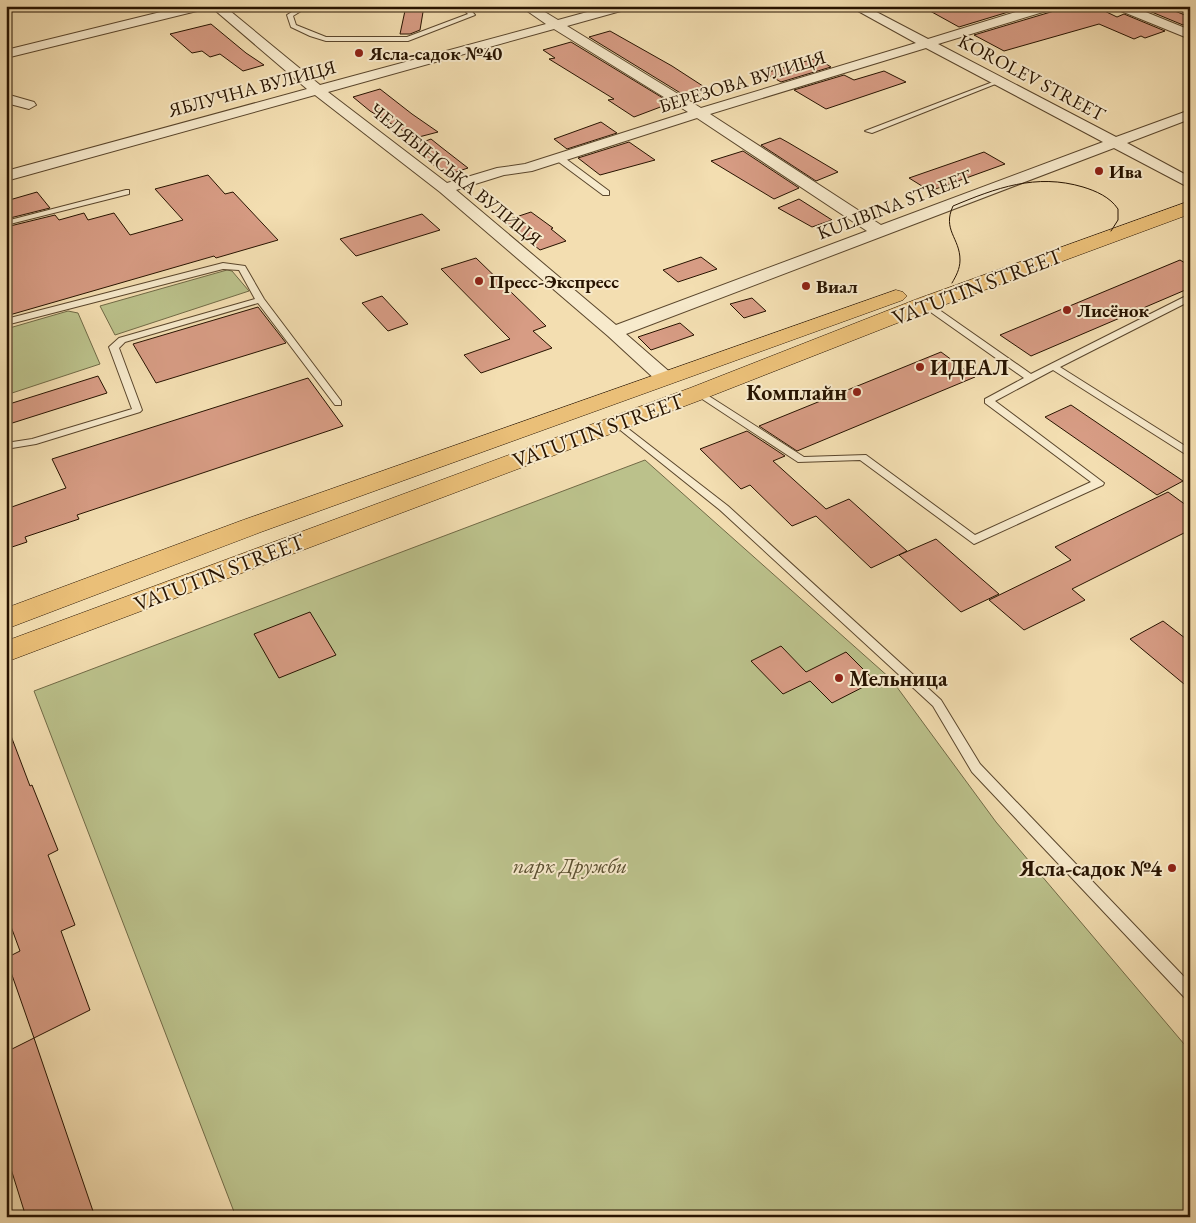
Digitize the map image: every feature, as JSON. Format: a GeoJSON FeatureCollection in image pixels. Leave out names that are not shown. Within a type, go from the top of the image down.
{"type":"FeatureCollection","features":[{"type":"Feature","properties":{"kind":"main road","name":"VATUTIN STREET"},"geometry":{"type":"LineString","coordinates":[[6,618],[252,526],[1190,192]]}},
{"type":"Feature","properties":{"kind":"main road","name":"VATUTIN STREET"},"geometry":{"type":"LineString","coordinates":[[6,652],[698,393],[926,304],[1190,206]]}},
{"type":"Feature","properties":{"kind":"street"},"geometry":{"type":"LineString","coordinates":[[6,54],[201,6]]}},
{"type":"Feature","properties":{"kind":"street","name":"ЧЕЛЯБІНСЬКА ВУЛИЦЯ"},"geometry":{"type":"LineString","coordinates":[[216,6],[318,91],[445,189],[614,332],[665,378]]}},
{"type":"Feature","properties":{"kind":"street"},"geometry":{"type":"LineString","coordinates":[[526,6],[699,113],[879,231]]}},
{"type":"Feature","properties":{"kind":"street","name":"ЯБЛУЧНА ВУЛИЦЯ"},"geometry":{"type":"LineString","coordinates":[[6,176],[624,6]]}},
{"type":"Feature","properties":{"kind":"street","name":"KOROLEV STREET"},"geometry":{"type":"LineString","coordinates":[[855,6],[1190,183]]}},
{"type":"Feature","properties":{"kind":"street","name":"БЕРЕЗОВА ВУЛИЦЯ"},"geometry":{"type":"LineString","coordinates":[[445,189],[485,175],[527,168],[699,113],[1049,6]]}},
{"type":"Feature","properties":{"kind":"street"},"geometry":{"type":"LineString","coordinates":[[1120,6],[1190,35]]}},
{"type":"Feature","properties":{"kind":"street"},"geometry":{"type":"LineString","coordinates":[[6,98],[29,105]]}},
{"type":"Feature","properties":{"kind":"street","name":"KULIBINA STREET"},"geometry":{"type":"LineString","coordinates":[[614,332],[1111,142],[1190,114]]}},
{"type":"Feature","properties":{"kind":"lane"},"geometry":{"type":"LineString","coordinates":[[306,6],[290,14],[293,26],[326,39],[360,40],[408,39],[472,15],[463,6]]}},
{"type":"Feature","properties":{"kind":"lane"},"geometry":{"type":"LineString","coordinates":[[869,131],[1000,81]]}},
{"type":"Feature","properties":{"kind":"lane"},"geometry":{"type":"LineString","coordinates":[[559,158],[606,193]]}},
{"type":"Feature","properties":{"kind":"lane"},"geometry":{"type":"LineString","coordinates":[[6,223],[126,192]]}},
{"type":"Feature","properties":{"kind":"lane"},"geometry":{"type":"LineString","coordinates":[[6,322],[222,266],[242,268],[260,300],[338,402]]}},
{"type":"Feature","properties":{"kind":"lane"},"geometry":{"type":"LineString","coordinates":[[698,393],[802,460],[862,457],[974,540],[1100,483],[988,400],[1190,297]]}},
{"type":"Feature","properties":{"kind":"lane"},"geometry":{"type":"LineString","coordinates":[[6,446],[34,442],[137,410],[114,348],[122,340],[260,300]]}},
{"type":"Feature","properties":{"kind":"lane"},"geometry":{"type":"LineString","coordinates":[[926,304],[1030,378]]}},
{"type":"Feature","properties":{"kind":"lane"},"geometry":{"type":"LineString","coordinates":[[1054,366],[1190,454]]}},
{"type":"Feature","properties":{"kind":"lane"},"geometry":{"type":"LineString","coordinates":[[617,423],[724,508],[937,703],[976,768],[1190,993]]}},
{"type":"Feature","properties":{"kind":"green space"},"geometry":{"type":"Polygon","coordinates":[[[227,270],[232,271],[249,291],[115,335],[100,306],[227,270]]]}},
{"type":"Feature","properties":{"kind":"green space"},"geometry":{"type":"Polygon","coordinates":[[[68,311],[78,313],[100,364],[6,395],[6,329],[68,311]]]}},
{"type":"Feature","properties":{"kind":"green space","name":"парк Дружби"},"geometry":{"type":"Polygon","coordinates":[[[645,460],[891,679],[996,822],[1190,1051],[1190,1217],[236,1217],[34,691],[645,460]]]}},
{"type":"Feature","properties":{"kind":"building"},"geometry":{"type":"Polygon","coordinates":[[[406,6],[424,6],[420,30],[410,34],[400,34],[406,6]]]}},
{"type":"Feature","properties":{"kind":"building"},"geometry":{"type":"Polygon","coordinates":[[[921,6],[1028,6],[959,27],[921,6]]]}},
{"type":"Feature","properties":{"kind":"building"},"geometry":{"type":"Polygon","coordinates":[[[1057,6],[1094,6],[1117,17],[1124,14],[1165,31],[1145,38],[1141,36],[1134,39],[1099,24],[1004,51],[974,35],[1054,11],[1057,6]]]}},
{"type":"Feature","properties":{"kind":"building"},"geometry":{"type":"Polygon","coordinates":[[[1162,6],[1190,17],[1190,23],[1183,25],[1142,8],[1162,6]]]}},
{"type":"Feature","properties":{"kind":"building"},"geometry":{"type":"Polygon","coordinates":[[[211,24],[246,53],[264,65],[243,71],[220,54],[210,57],[202,51],[192,53],[170,34],[211,24]]]}},
{"type":"Feature","properties":{"kind":"building"},"geometry":{"type":"Polygon","coordinates":[[[610,31],[672,66],[709,90],[687,97],[589,37],[610,31]]]}},
{"type":"Feature","properties":{"kind":"building"},"geometry":{"type":"Polygon","coordinates":[[[571,42],[671,103],[634,117],[608,100],[614,99],[549,59],[555,58],[543,50],[571,42]]]}},
{"type":"Feature","properties":{"kind":"building"},"geometry":{"type":"Polygon","coordinates":[[[817,58],[831,67],[781,82],[765,73],[817,58]]]}},
{"type":"Feature","properties":{"kind":"building"},"geometry":{"type":"Polygon","coordinates":[[[884,71],[906,82],[826,109],[794,90],[844,75],[854,80],[884,71]]]}},
{"type":"Feature","properties":{"kind":"building"},"geometry":{"type":"Polygon","coordinates":[[[380,89],[438,132],[415,138],[370,111],[353,97],[380,89]]]}},
{"type":"Feature","properties":{"kind":"building"},"geometry":{"type":"Polygon","coordinates":[[[601,122],[617,133],[567,149],[554,139],[601,122]]]}},
{"type":"Feature","properties":{"kind":"building"},"geometry":{"type":"Polygon","coordinates":[[[780,138],[838,172],[816,181],[761,145],[780,138]]]}},
{"type":"Feature","properties":{"kind":"building"},"geometry":{"type":"Polygon","coordinates":[[[431,139],[468,168],[447,175],[410,147],[431,139]]]}},
{"type":"Feature","properties":{"kind":"building"},"geometry":{"type":"Polygon","coordinates":[[[629,142],[655,160],[600,175],[578,158],[629,142]]]}},
{"type":"Feature","properties":{"kind":"building"},"geometry":{"type":"Polygon","coordinates":[[[743,151],[799,188],[774,199],[711,161],[743,151]]]}},
{"type":"Feature","properties":{"kind":"building"},"geometry":{"type":"Polygon","coordinates":[[[984,152],[1005,164],[930,191],[909,178],[984,152]]]}},
{"type":"Feature","properties":{"kind":"building"},"geometry":{"type":"Polygon","coordinates":[[[208,175],[225,194],[233,192],[278,240],[216,258],[214,256],[6,316],[6,227],[55,215],[59,220],[84,213],[88,220],[114,213],[130,235],[183,220],[155,189],[208,175]]]}},
{"type":"Feature","properties":{"kind":"building"},"geometry":{"type":"Polygon","coordinates":[[[37,192],[50,208],[6,219],[6,201],[37,192]]]}},
{"type":"Feature","properties":{"kind":"building"},"geometry":{"type":"Polygon","coordinates":[[[799,199],[832,220],[812,227],[778,208],[799,199]]]}},
{"type":"Feature","properties":{"kind":"building"},"geometry":{"type":"Polygon","coordinates":[[[531,212],[553,228],[551,229],[566,241],[540,250],[504,221],[531,212]]]}},
{"type":"Feature","properties":{"kind":"building"},"geometry":{"type":"Polygon","coordinates":[[[422,214],[440,230],[356,256],[340,239],[422,214]]]}},
{"type":"Feature","properties":{"kind":"building"},"geometry":{"type":"Polygon","coordinates":[[[701,257],[717,269],[678,282],[663,270],[701,257]]]}},
{"type":"Feature","properties":{"kind":"building"},"geometry":{"type":"Polygon","coordinates":[[[476,258],[546,326],[533,331],[552,348],[481,373],[464,355],[510,339],[441,269],[476,258]]]}},
{"type":"Feature","properties":{"kind":"building"},"geometry":{"type":"Polygon","coordinates":[[[1180,260],[1190,266],[1190,288],[1031,356],[1000,335],[1180,260]]]}},
{"type":"Feature","properties":{"kind":"building"},"geometry":{"type":"Polygon","coordinates":[[[382,296],[408,324],[388,331],[362,303],[382,296]]]}},
{"type":"Feature","properties":{"kind":"building"},"geometry":{"type":"Polygon","coordinates":[[[752,298],[766,311],[744,318],[730,304],[752,298]]]}},
{"type":"Feature","properties":{"kind":"building"},"geometry":{"type":"Polygon","coordinates":[[[258,307],[286,343],[156,383],[133,344],[258,307]]]}},
{"type":"Feature","properties":{"kind":"building"},"geometry":{"type":"Polygon","coordinates":[[[680,323],[694,335],[651,350],[638,337],[680,323]]]}},
{"type":"Feature","properties":{"kind":"building"},"geometry":{"type":"Polygon","coordinates":[[[941,352],[975,377],[797,451],[759,426],[941,352]]]}},
{"type":"Feature","properties":{"kind":"building"},"geometry":{"type":"Polygon","coordinates":[[[98,376],[107,393],[6,425],[6,405],[98,376]]]}},
{"type":"Feature","properties":{"kind":"building"},"geometry":{"type":"Polygon","coordinates":[[[308,378],[343,426],[77,515],[79,519],[25,537],[27,542],[6,549],[6,509],[66,488],[52,459],[308,378]]]}},
{"type":"Feature","properties":{"kind":"building"},"geometry":{"type":"Polygon","coordinates":[[[1071,405],[1183,481],[1157,495],[1045,417],[1071,405]]]}},
{"type":"Feature","properties":{"kind":"building"},"geometry":{"type":"Polygon","coordinates":[[[747,431],[785,456],[773,461],[826,509],[849,499],[907,551],[871,568],[816,516],[792,526],[750,485],[741,489],[700,449],[747,431]]]}},
{"type":"Feature","properties":{"kind":"building"},"geometry":{"type":"Polygon","coordinates":[[[1168,492],[1190,508],[1190,530],[1072,589],[1085,600],[1024,630],[989,600],[1071,560],[1055,547],[1168,492]]]}},
{"type":"Feature","properties":{"kind":"building"},"geometry":{"type":"Polygon","coordinates":[[[936,539],[999,594],[961,612],[899,555],[936,539]]]}},
{"type":"Feature","properties":{"kind":"building"},"geometry":{"type":"Polygon","coordinates":[[[310,612],[336,655],[279,678],[254,634],[310,612]]]}},
{"type":"Feature","properties":{"kind":"building"},"geometry":{"type":"Polygon","coordinates":[[[1163,621],[1190,642],[1190,689],[1130,639],[1163,621]]]}},
{"type":"Feature","properties":{"kind":"building"},"geometry":{"type":"Polygon","coordinates":[[[781,646],[806,672],[846,652],[875,681],[832,703],[810,681],[783,694],[751,661],[781,646]]]}},
{"type":"Feature","properties":{"kind":"building"},"geometry":{"type":"Polygon","coordinates":[[[6,728],[8,728],[30,786],[32,785],[58,850],[48,855],[75,925],[61,931],[90,1010],[34,1038],[6,958],[20,951],[6,913],[6,728]]]}},
{"type":"Feature","properties":{"kind":"building"},"geometry":{"type":"Polygon","coordinates":[[[34,1038],[95,1217],[26,1217],[6,1153],[6,1052],[34,1038]]]}},
{"type":"Feature","properties":{"kind":"tram line"},"geometry":{"type":"LineString","coordinates":[[952,283],[959,269],[960,260],[950,228],[950,214],[953,206],[985,193],[1016,184],[1033,182],[1066,183],[1093,190],[1111,201],[1118,209],[1118,220],[1111,231]]}},
{"type":"Feature","properties":{"kind":"place","name":"Ясла-садок №40"},"geometry":{"type":"Point","coordinates":[359,53]}},
{"type":"Feature","properties":{"kind":"place","name":"Ива"},"geometry":{"type":"Point","coordinates":[1099,171]}},
{"type":"Feature","properties":{"kind":"place","name":"Пресс-Экспресс"},"geometry":{"type":"Point","coordinates":[479,281]}},
{"type":"Feature","properties":{"kind":"place","name":"Виал"},"geometry":{"type":"Point","coordinates":[806,286]}},
{"type":"Feature","properties":{"kind":"place","name":"Лисёнок"},"geometry":{"type":"Point","coordinates":[1067,310]}},
{"type":"Feature","properties":{"kind":"place","name":"ИДЕАЛ"},"geometry":{"type":"Point","coordinates":[920,367]}},
{"type":"Feature","properties":{"kind":"place","name":"Комплайн"},"geometry":{"type":"Point","coordinates":[857,392]}},
{"type":"Feature","properties":{"kind":"place","name":"Мельница"},"geometry":{"type":"Point","coordinates":[839,678]}},
{"type":"Feature","properties":{"kind":"place","name":"Ясла-садок №4"},"geometry":{"type":"Point","coordinates":[1172,868]}}]}
